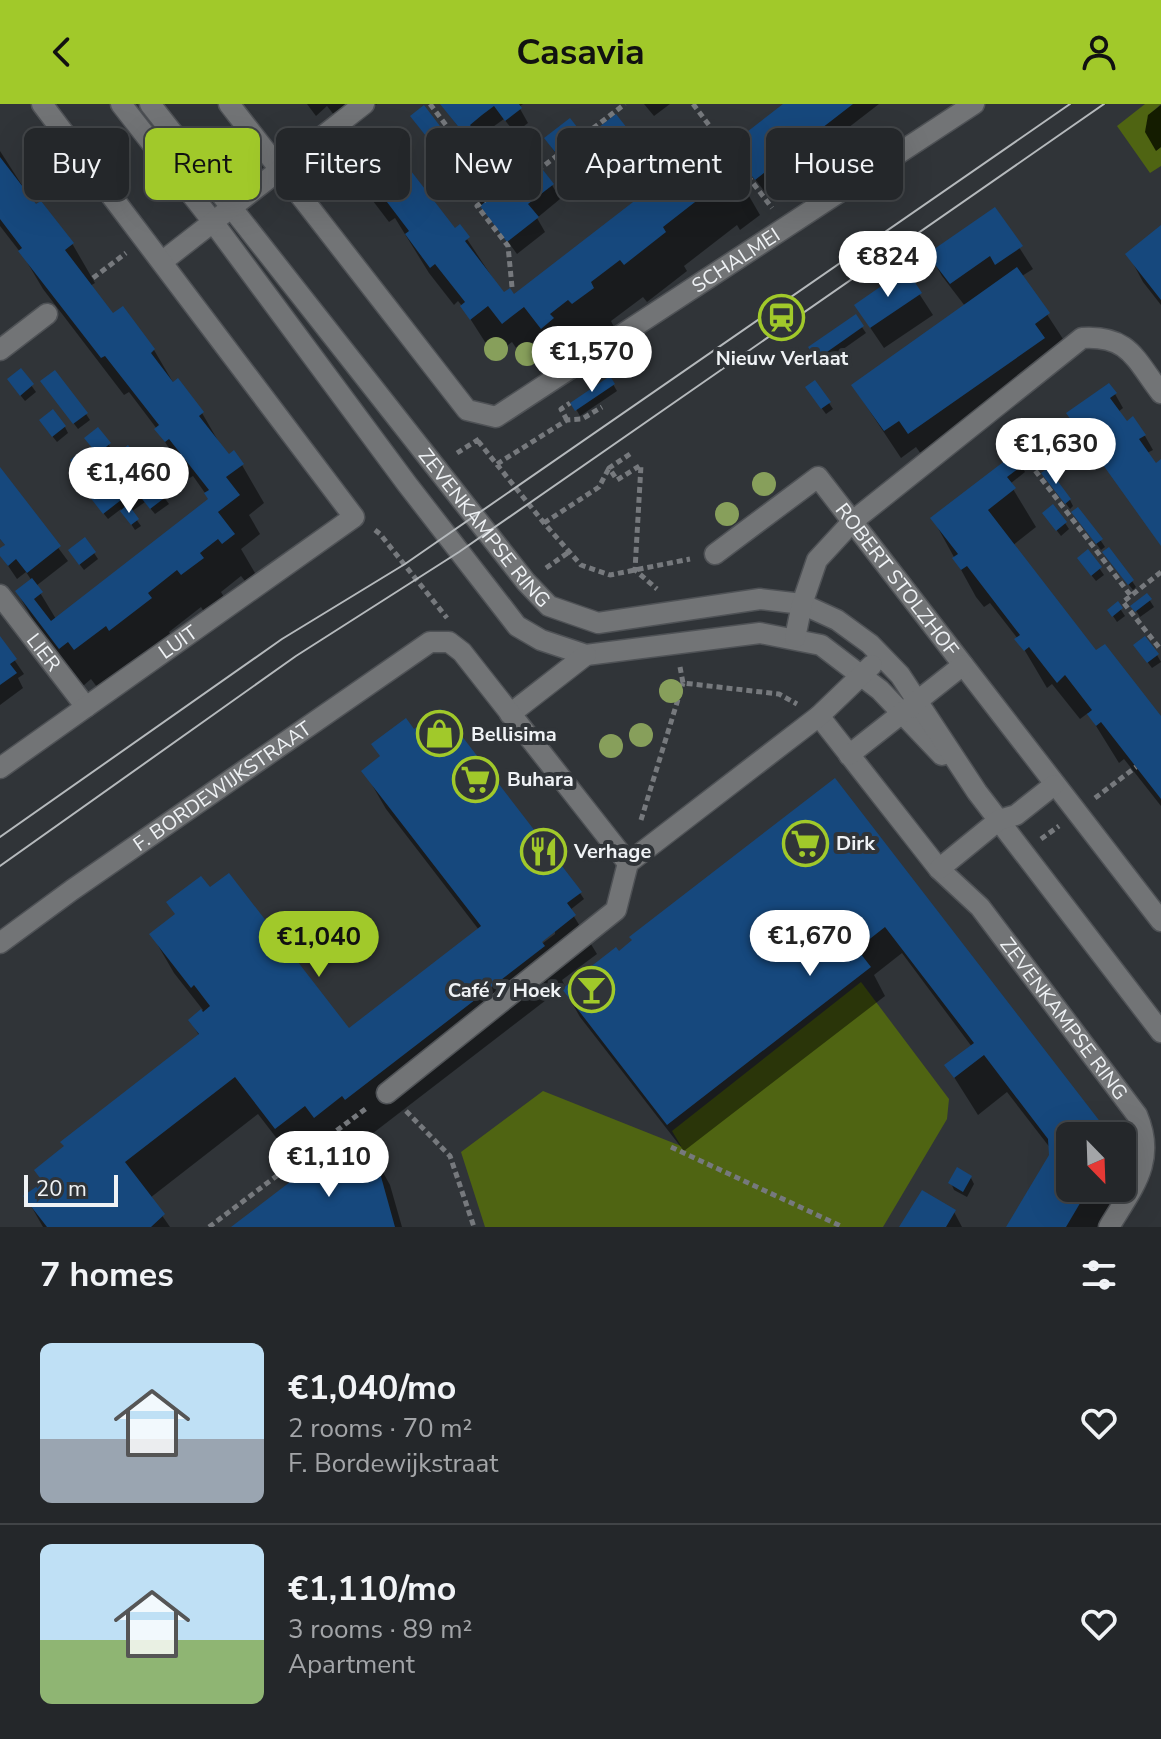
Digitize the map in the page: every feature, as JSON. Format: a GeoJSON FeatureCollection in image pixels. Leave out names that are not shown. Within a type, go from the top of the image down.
{"type":"FeatureCollection","features":[{"type":"Feature","properties":{"kind":"street"},"geometry":{"type":"LineString","coordinates":[[42,104],[354,517]]}},
{"type":"Feature","properties":{"kind":"street","name":"ZEVENKAMPSE RING"},"geometry":{"type":"LineString","coordinates":[[121,104],[517,626],[541,640],[586,655],[760,633],[821,645],[909,707],[1161,1032]]}},
{"type":"Feature","properties":{"kind":"street","name":"ZEVENKAMPSE RING"},"geometry":{"type":"LineString","coordinates":[[150,104],[516,570],[549,606],[598,623],[760,599],[802,604],[837,620],[883,657],[900,675],[909,707]]}},
{"type":"Feature","properties":{"kind":"street"},"geometry":{"type":"LineString","coordinates":[[229,104],[276,164]]}},
{"type":"Feature","properties":{"kind":"street"},"geometry":{"type":"LineString","coordinates":[[333,128],[364,104]]}},
{"type":"Feature","properties":{"kind":"street","name":"SCHALMEI"},"geometry":{"type":"LineString","coordinates":[[304,200],[467,410],[496,417],[974,104]]}},
{"type":"Feature","properties":{"kind":"street"},"geometry":{"type":"LineString","coordinates":[[163,261],[276,172]]}},
{"type":"Feature","properties":{"kind":"street"},"geometry":{"type":"LineString","coordinates":[[0,350],[47,314]]}},
{"type":"Feature","properties":{"kind":"street"},"geometry":{"type":"LineString","coordinates":[[795,638],[802,604],[817,560],[853,521],[1082,338],[1104,336],[1123,344],[1161,393]]}},
{"type":"Feature","properties":{"kind":"street","name":"ROBERT STOLZHOF"},"geometry":{"type":"LineString","coordinates":[[715,554],[818,477],[1161,921]]}},
{"type":"Feature","properties":{"kind":"street","name":"LUIT"},"geometry":{"type":"LineString","coordinates":[[0,768],[354,517]]}},
{"type":"Feature","properties":{"kind":"street","name":"LIER"},"geometry":{"type":"LineString","coordinates":[[0,595],[86,707]]}},
{"type":"Feature","properties":{"kind":"street"},"geometry":{"type":"LineString","coordinates":[[452,635],[462,652],[628,863]]}},
{"type":"Feature","properties":{"kind":"street","name":"F. BORDEWIJKSTRAAT"},"geometry":{"type":"LineString","coordinates":[[0,943],[430,642],[452,635]]}},
{"type":"Feature","properties":{"kind":"street"},"geometry":{"type":"LineString","coordinates":[[510,714],[586,655]]}},
{"type":"Feature","properties":{"kind":"street"},"geometry":{"type":"LineString","coordinates":[[387,1093],[616,910],[628,863],[819,716],[883,657]]}},
{"type":"Feature","properties":{"kind":"street"},"geometry":{"type":"LineString","coordinates":[[849,755],[963,665]]}},
{"type":"Feature","properties":{"kind":"street","name":"ZEVENKAMPSE RING"},"geometry":{"type":"LineString","coordinates":[[819,716],[939,869],[980,907],[1137,1115],[1145,1134],[1145,1157],[1134,1185],[1109,1227]]}},
{"type":"Feature","properties":{"kind":"street"},"geometry":{"type":"LineString","coordinates":[[939,869],[999,820],[1016,815],[1054,785]]}},
{"type":"Feature","properties":{"kind":"path"},"geometry":{"type":"LineString","coordinates":[[430,104],[448,128]]}},
{"type":"Feature","properties":{"kind":"path"},"geometry":{"type":"LineString","coordinates":[[541,168],[625,104]]}},
{"type":"Feature","properties":{"kind":"path"},"geometry":{"type":"LineString","coordinates":[[693,104],[786,227]]}},
{"type":"Feature","properties":{"kind":"path"},"geometry":{"type":"LineString","coordinates":[[485,200],[477,206],[508,246],[512,287]]}},
{"type":"Feature","properties":{"kind":"path"},"geometry":{"type":"LineString","coordinates":[[93,278],[146,238]]}},
{"type":"Feature","properties":{"kind":"path"},"geometry":{"type":"LineString","coordinates":[[497,464],[567,420],[582,419],[602,407]]}},
{"type":"Feature","properties":{"kind":"path"},"geometry":{"type":"LineString","coordinates":[[989,410],[1131,596]]}},
{"type":"Feature","properties":{"kind":"path"},"geometry":{"type":"LineString","coordinates":[[478,441],[581,565],[610,575],[715,554]]}},
{"type":"Feature","properties":{"kind":"path"},"geometry":{"type":"LineString","coordinates":[[544,523],[599,487],[609,468]]}},
{"type":"Feature","properties":{"kind":"path"},"geometry":{"type":"LineString","coordinates":[[354,517],[380,534],[452,635]]}},
{"type":"Feature","properties":{"kind":"path"},"geometry":{"type":"LineString","coordinates":[[1161,572],[1123,602],[1161,650]]}},
{"type":"Feature","properties":{"kind":"path"},"geometry":{"type":"LineString","coordinates":[[628,863],[683,683]]}},
{"type":"Feature","properties":{"kind":"path"},"geometry":{"type":"LineString","coordinates":[[209,1227],[387,1093],[450,1156],[474,1227]]}},
{"type":"Feature","properties":{"kind":"path"},"geometry":{"type":"LineString","coordinates":[[671,1147],[843,1227]]}},
{"type":"Feature","properties":{"kind":"green space"},"geometry":{"type":"Polygon","coordinates":[[[1145,104],[1161,104],[1148,116],[1157,150],[1161,147],[1161,166],[1150,173],[1117,126],[1145,104]]]}},
{"type":"Feature","properties":{"kind":"green space"},"geometry":{"type":"Polygon","coordinates":[[[861,982],[949,1099],[947,1119],[883,1227],[485,1227],[461,1152],[543,1091],[681,1146],[672,1131],[861,982]]]}},
{"type":"Feature","properties":{"kind":"shaded area"},"geometry":{"type":"Polygon","coordinates":[[[1161,105],[1161,147],[1156,151],[1145,132],[1148,115],[1161,105]]]}},
{"type":"Feature","properties":{"kind":"building"},"geometry":{"type":"Polygon","coordinates":[[[440,104],[519,104],[522,108],[505,121],[494,106],[470,125],[472,128],[459,128],[440,104]]]}},
{"type":"Feature","properties":{"kind":"building"},"geometry":{"type":"Polygon","coordinates":[[[783,104],[853,104],[822,128],[766,128],[766,171],[755,180],[750,173],[750,130],[783,104]]]}},
{"type":"Feature","properties":{"kind":"building"},"geometry":{"type":"Polygon","coordinates":[[[424,105],[441,128],[426,128],[426,136],[410,116],[424,105]]]}},
{"type":"Feature","properties":{"kind":"building"},"geometry":{"type":"Polygon","coordinates":[[[616,114],[627,128],[598,128],[616,114]]]}},
{"type":"Feature","properties":{"kind":"building"},"geometry":{"type":"Polygon","coordinates":[[[570,118],[578,128],[557,128],[570,118]]]}},
{"type":"Feature","properties":{"kind":"building"},"geometry":{"type":"Polygon","coordinates":[[[557,128],[557,150],[555,152],[544,138],[557,128]]]}},
{"type":"Feature","properties":{"kind":"building"},"geometry":{"type":"Polygon","coordinates":[[[0,157],[24,188],[24,200],[33,200],[36,204],[41,201],[74,243],[65,250],[113,313],[123,306],[155,349],[151,353],[173,382],[178,378],[204,412],[199,416],[229,454],[234,450],[244,464],[226,477],[240,495],[218,512],[235,534],[222,544],[218,539],[200,553],[204,558],[181,575],[177,570],[148,593],[152,598],[109,631],[106,626],[74,650],[68,642],[59,649],[15,591],[32,578],[43,592],[34,599],[51,621],[208,499],[204,493],[209,490],[169,439],[165,442],[154,429],[159,425],[105,356],[101,358],[18,251],[22,248],[0,219],[0,157]]]}},
{"type":"Feature","properties":{"kind":"building"},"geometry":{"type":"Polygon","coordinates":[[[410,170],[426,190],[426,200],[433,200],[455,228],[460,224],[470,237],[465,241],[504,292],[510,288],[514,294],[636,200],[698,200],[663,227],[666,232],[624,265],[620,260],[591,282],[594,288],[572,304],[568,300],[550,314],[554,318],[541,329],[524,307],[502,324],[488,306],[470,320],[460,306],[465,302],[435,264],[430,268],[405,234],[409,231],[385,200],[410,200],[410,170]]]}},
{"type":"Feature","properties":{"kind":"building"},"geometry":{"type":"Polygon","coordinates":[[[543,170],[554,184],[541,194],[543,170]]]}},
{"type":"Feature","properties":{"kind":"building"},"geometry":{"type":"Polygon","coordinates":[[[488,200],[533,200],[528,204],[539,217],[507,242],[480,206],[488,200]]]}},
{"type":"Feature","properties":{"kind":"building"},"geometry":{"type":"Polygon","coordinates":[[[995,207],[1023,246],[995,265],[990,256],[950,284],[927,254],[995,207]]]}},
{"type":"Feature","properties":{"kind":"building"},"geometry":{"type":"Polygon","coordinates":[[[1161,225],[1161,300],[1125,254],[1161,225]]]}},
{"type":"Feature","properties":{"kind":"building"},"geometry":{"type":"Polygon","coordinates":[[[1017,267],[1050,313],[1035,324],[1045,338],[908,434],[899,421],[884,431],[851,385],[1017,267]]]}},
{"type":"Feature","properties":{"kind":"building"},"geometry":{"type":"Polygon","coordinates":[[[906,269],[922,293],[870,328],[854,305],[906,269]]]}},
{"type":"Feature","properties":{"kind":"building"},"geometry":{"type":"Polygon","coordinates":[[[856,314],[864,326],[817,359],[808,347],[856,314]]]}},
{"type":"Feature","properties":{"kind":"building"},"geometry":{"type":"Polygon","coordinates":[[[21,368],[34,384],[20,396],[7,379],[21,368]]]}},
{"type":"Feature","properties":{"kind":"building"},"geometry":{"type":"Polygon","coordinates":[[[55,370],[88,413],[73,424],[40,381],[55,370]]]}},
{"type":"Feature","properties":{"kind":"building"},"geometry":{"type":"Polygon","coordinates":[[[610,376],[615,384],[575,411],[570,403],[610,376]]]}},
{"type":"Feature","properties":{"kind":"building"},"geometry":{"type":"Polygon","coordinates":[[[815,380],[831,402],[821,409],[805,387],[815,380]]]}},
{"type":"Feature","properties":{"kind":"building"},"geometry":{"type":"Polygon","coordinates":[[[1109,383],[1117,393],[1110,398],[1127,421],[1133,416],[1146,435],[1139,439],[1156,463],[1161,459],[1161,546],[1066,413],[1109,383]]]}},
{"type":"Feature","properties":{"kind":"building"},"geometry":{"type":"Polygon","coordinates":[[[53,409],[66,426],[52,437],[39,420],[53,409]]]}},
{"type":"Feature","properties":{"kind":"building"},"geometry":{"type":"Polygon","coordinates":[[[98,427],[111,443],[97,454],[84,438],[98,427]]]}},
{"type":"Feature","properties":{"kind":"building"},"geometry":{"type":"Polygon","coordinates":[[[1028,443],[1041,459],[1035,464],[1022,448],[1028,443]]]}},
{"type":"Feature","properties":{"kind":"building"},"geometry":{"type":"Polygon","coordinates":[[[128,445],[152,476],[103,514],[79,483],[128,445]]]}},
{"type":"Feature","properties":{"kind":"building"},"geometry":{"type":"Polygon","coordinates":[[[84,449],[90,457],[76,469],[70,460],[84,449]]]}},
{"type":"Feature","properties":{"kind":"building"},"geometry":{"type":"Polygon","coordinates":[[[1015,453],[1023,465],[1007,477],[1016,488],[988,510],[1096,650],[1105,644],[1161,716],[1161,799],[1101,722],[1096,726],[1087,714],[1092,710],[1065,675],[1057,683],[1029,647],[1024,651],[1014,639],[1020,635],[967,566],[961,570],[952,558],[958,554],[930,518],[1015,453]]]}},
{"type":"Feature","properties":{"kind":"building"},"geometry":{"type":"Polygon","coordinates":[[[0,467],[61,546],[27,573],[16,559],[8,566],[0,556],[0,548],[5,545],[0,539],[0,467]]]}},
{"type":"Feature","properties":{"kind":"building"},"geometry":{"type":"Polygon","coordinates":[[[1048,468],[1071,499],[1065,504],[1041,473],[1048,468]]]}},
{"type":"Feature","properties":{"kind":"building"},"geometry":{"type":"Polygon","coordinates":[[[156,482],[167,496],[150,509],[139,495],[156,482]]]}},
{"type":"Feature","properties":{"kind":"building"},"geometry":{"type":"Polygon","coordinates":[[[128,504],[139,519],[131,525],[120,511],[128,504]]]}},
{"type":"Feature","properties":{"kind":"building"},"geometry":{"type":"Polygon","coordinates":[[[1053,504],[1067,522],[1056,531],[1042,513],[1053,504]]]}},
{"type":"Feature","properties":{"kind":"building"},"geometry":{"type":"Polygon","coordinates":[[[1078,507],[1103,539],[1096,544],[1071,512],[1078,507]]]}},
{"type":"Feature","properties":{"kind":"building"},"geometry":{"type":"Polygon","coordinates":[[[85,537],[96,552],[79,565],[68,550],[85,537]]]}},
{"type":"Feature","properties":{"kind":"building"},"geometry":{"type":"Polygon","coordinates":[[[1109,547],[1134,580],[1128,585],[1102,552],[1109,547]]]}},
{"type":"Feature","properties":{"kind":"building"},"geometry":{"type":"Polygon","coordinates":[[[1088,549],[1102,567],[1091,576],[1077,558],[1088,549]]]}},
{"type":"Feature","properties":{"kind":"building"},"geometry":{"type":"Polygon","coordinates":[[[1147,593],[1152,599],[1135,612],[1130,606],[1147,593]]]}},
{"type":"Feature","properties":{"kind":"building"},"geometry":{"type":"Polygon","coordinates":[[[1118,601],[1123,608],[1112,617],[1107,610],[1118,601]]]}},
{"type":"Feature","properties":{"kind":"building"},"geometry":{"type":"Polygon","coordinates":[[[0,636],[17,659],[10,664],[17,673],[0,685],[0,636]]]}},
{"type":"Feature","properties":{"kind":"building"},"geometry":{"type":"Polygon","coordinates":[[[1145,636],[1159,654],[1147,663],[1133,645],[1145,636]]]}},
{"type":"Feature","properties":{"kind":"building"},"geometry":{"type":"Polygon","coordinates":[[[441,709],[582,892],[567,903],[576,915],[542,942],[545,946],[345,1100],[342,1096],[314,1118],[305,1106],[275,1129],[235,1077],[125,1162],[165,1214],[151,1227],[47,1227],[23,1196],[43,1182],[34,1170],[64,1146],[60,1142],[199,1034],[188,1020],[210,1006],[194,985],[191,988],[149,934],[175,914],[166,902],[201,876],[210,887],[229,873],[349,1028],[481,926],[361,771],[380,756],[371,744],[406,718],[414,729],[441,709]]]}},
{"type":"Feature","properties":{"kind":"building"},"geometry":{"type":"Polygon","coordinates":[[[835,778],[1100,1122],[1056,1122],[1056,1202],[1081,1202],[1066,1227],[1006,1227],[1049,1155],[1048,1139],[984,1055],[954,1078],[944,1065],[974,1043],[885,927],[857,949],[871,967],[667,1125],[562,989],[616,947],[619,951],[632,940],[629,937],[835,778]]]}},
{"type":"Feature","properties":{"kind":"building"},"geometry":{"type":"Polygon","coordinates":[[[355,1148],[365,1162],[375,1155],[395,1227],[231,1227],[303,1172],[311,1182],[355,1148]]]}},
{"type":"Feature","properties":{"kind":"building"},"geometry":{"type":"Polygon","coordinates":[[[957,1167],[972,1176],[963,1192],[948,1183],[957,1167]]]}},
{"type":"Feature","properties":{"kind":"building"},"geometry":{"type":"Polygon","coordinates":[[[922,1190],[956,1210],[946,1227],[899,1227],[922,1190]]]}},
{"type":"Feature","properties":{"kind":"tram line"},"geometry":{"type":"LineString","coordinates":[[0,837],[282,639],[405,564],[1070,104]]}},
{"type":"Feature","properties":{"kind":"tram line"},"geometry":{"type":"LineString","coordinates":[[0,866],[296,656],[459,552],[1104,104]]}},
{"type":"Feature","properties":{"kind":"place","name":"Nieuw Verlaat"},"geometry":{"type":"Point","coordinates":[782,318]}},
{"type":"Feature","properties":{"kind":"place","name":"Bellisima"},"geometry":{"type":"Point","coordinates":[440,734]}},
{"type":"Feature","properties":{"kind":"place","name":"Buhara"},"geometry":{"type":"Point","coordinates":[476,779]}},
{"type":"Feature","properties":{"kind":"place","name":"Dirk"},"geometry":{"type":"Point","coordinates":[805,843]}},
{"type":"Feature","properties":{"kind":"place","name":"Verhage"},"geometry":{"type":"Point","coordinates":[543,851]}},
{"type":"Feature","properties":{"kind":"place","name":"Café 7 Hoek"},"geometry":{"type":"Point","coordinates":[592,990]}}]}
